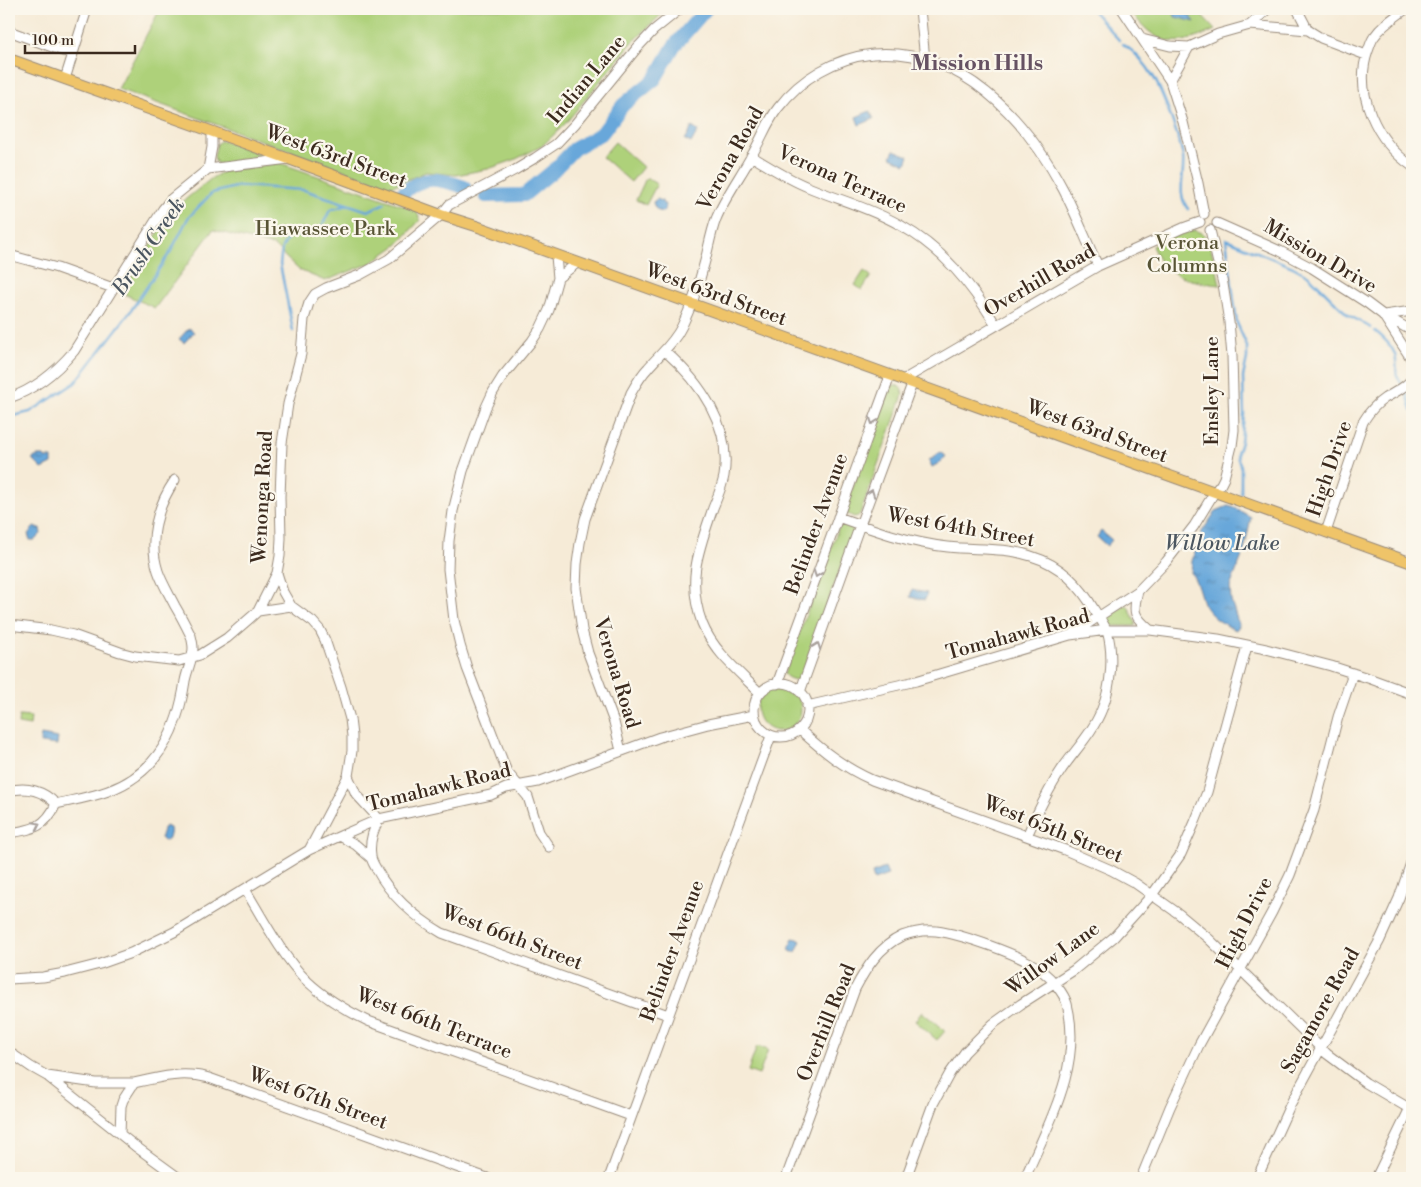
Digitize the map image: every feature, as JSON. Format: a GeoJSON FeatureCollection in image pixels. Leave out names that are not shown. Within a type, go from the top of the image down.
{"type":"FeatureCollection","features":[{"type":"Feature","properties":{"kind":"main road","name":"West 63rd Street"},"geometry":{"type":"LineString","coordinates":[[9,59],[1412,563]]}},
{"type":"Feature","properties":{"kind":"street"},"geometry":{"type":"LineString","coordinates":[[66,80],[87,9]]}},
{"type":"Feature","properties":{"kind":"street","name":"Indian Lane"},"geometry":{"type":"LineString","coordinates":[[441,215],[449,205],[515,170],[556,144],[576,124],[637,48],[654,30],[680,9]]}},
{"type":"Feature","properties":{"kind":"street"},"geometry":{"type":"LineString","coordinates":[[920,9],[925,60]]}},
{"type":"Feature","properties":{"kind":"street"},"geometry":{"type":"LineString","coordinates":[[1122,9],[1170,81],[1183,122],[1198,183],[1205,228],[1213,231],[1216,229],[1217,223]]}},
{"type":"Feature","properties":{"kind":"street"},"geometry":{"type":"LineString","coordinates":[[1250,25],[1268,9]]}},
{"type":"Feature","properties":{"kind":"street"},"geometry":{"type":"LineString","coordinates":[[1297,9],[1308,30]]}},
{"type":"Feature","properties":{"kind":"street"},"geometry":{"type":"LineString","coordinates":[[1412,15],[1402,12],[1381,28],[1374,37],[1366,55],[1363,69],[1367,101],[1373,119],[1392,150],[1412,166]]}},
{"type":"Feature","properties":{"kind":"street"},"geometry":{"type":"LineString","coordinates":[[1142,39],[1170,46],[1189,47],[1218,34],[1250,25],[1308,30],[1321,38],[1366,55]]}},
{"type":"Feature","properties":{"kind":"street"},"geometry":{"type":"LineString","coordinates":[[9,31],[73,53]]}},
{"type":"Feature","properties":{"kind":"street"},"geometry":{"type":"LineString","coordinates":[[1170,81],[1189,47]]}},
{"type":"Feature","properties":{"kind":"street","name":"Verona Road"},"geometry":{"type":"LineString","coordinates":[[621,751],[614,722],[588,653],[582,630],[576,588],[577,564],[585,519],[630,393],[647,369],[676,338],[681,328],[699,281],[716,220],[728,195],[777,110],[801,84],[816,73],[839,62],[866,55],[884,53],[905,55],[925,60],[956,71],[989,94],[1040,151],[1064,191],[1098,266]]}},
{"type":"Feature","properties":{"kind":"street"},"geometry":{"type":"LineString","coordinates":[[208,170],[212,147],[212,132]]}},
{"type":"Feature","properties":{"kind":"street","name":"Verona Terrace"},"geometry":{"type":"LineString","coordinates":[[751,156],[780,174],[806,186],[877,212],[915,234],[934,248],[956,269],[977,295],[996,325]]}},
{"type":"Feature","properties":{"kind":"street"},"geometry":{"type":"LineString","coordinates":[[9,398],[37,385],[62,365],[80,342],[171,199],[208,170],[289,159]]}},
{"type":"Feature","properties":{"kind":"street","name":"Wenonga Road"},"geometry":{"type":"LineString","coordinates":[[9,625],[51,630],[73,635],[135,656],[179,661],[200,655],[220,643],[258,611],[277,573],[280,556],[282,443],[288,404],[301,354],[304,319],[309,303],[315,294],[360,275],[389,259],[441,215]]}},
{"type":"Feature","properties":{"kind":"street","name":"Mission Drive"},"geometry":{"type":"LineString","coordinates":[[1202,218],[1211,216],[1217,223],[1280,251],[1312,268],[1383,314],[1412,360]]}},
{"type":"Feature","properties":{"kind":"street","name":"Overhill Road"},"geometry":{"type":"LineString","coordinates":[[907,382],[996,325],[1098,266],[1202,218]]}},
{"type":"Feature","properties":{"kind":"street","name":"Ensley Lane"},"geometry":{"type":"LineString","coordinates":[[1070,635],[1138,591],[1172,554],[1194,526],[1224,478],[1234,430],[1232,356],[1223,284],[1210,230]]}},
{"type":"Feature","properties":{"kind":"street"},"geometry":{"type":"LineString","coordinates":[[9,254],[57,268],[113,288]]}},
{"type":"Feature","properties":{"kind":"street"},"geometry":{"type":"LineString","coordinates":[[549,847],[539,832],[528,797],[507,772],[467,668],[451,601],[448,569],[449,541],[458,487],[493,392],[532,341],[549,310],[558,278],[556,256]]}},
{"type":"Feature","properties":{"kind":"street"},"geometry":{"type":"LineString","coordinates":[[558,278],[578,263]]}},
{"type":"Feature","properties":{"kind":"street"},"geometry":{"type":"LineString","coordinates":[[1383,314],[1412,311]]}},
{"type":"Feature","properties":{"kind":"street"},"geometry":{"type":"LineString","coordinates":[[1383,314],[1412,331]]}},
{"type":"Feature","properties":{"kind":"street"},"geometry":{"type":"LineString","coordinates":[[664,351],[682,367],[707,400],[721,428],[724,445],[724,477],[697,557],[694,572],[696,604],[702,624],[720,653],[760,692]]}},
{"type":"Feature","properties":{"kind":"street","name":"Belinder Avenue"},"geometry":{"type":"LineString","coordinates":[[777,684],[890,376]]}},
{"type":"Feature","properties":{"kind":"street","name":"High Drive"},"geometry":{"type":"LineString","coordinates":[[1326,532],[1360,429],[1368,412],[1408,384],[1412,379]]}},
{"type":"Feature","properties":{"kind":"street"},"geometry":{"type":"LineString","coordinates":[[800,692],[860,525],[907,382]]}},
{"type":"Feature","properties":{"kind":"street"},"geometry":{"type":"LineString","coordinates":[[56,804],[108,792],[136,776],[156,757],[175,724],[193,648],[191,636],[162,581],[154,556],[154,532],[166,495],[175,480]]}},
{"type":"Feature","properties":{"kind":"street","name":"West 64th Street"},"geometry":{"type":"LineString","coordinates":[[838,517],[893,536],[932,545],[1011,551],[1033,556],[1054,566],[1067,575],[1086,595],[1106,630]]}},
{"type":"Feature","properties":{"kind":"street"},"geometry":{"type":"LineString","coordinates":[[277,573],[283,592],[292,606],[314,622],[320,630],[350,719],[352,736],[348,776],[309,850]]}},
{"type":"Feature","properties":{"kind":"street"},"geometry":{"type":"LineString","coordinates":[[1138,591],[1134,606],[1137,618],[1150,630]]}},
{"type":"Feature","properties":{"kind":"street"},"geometry":{"type":"LineString","coordinates":[[258,611],[292,606]]}},
{"type":"Feature","properties":{"kind":"street"},"geometry":{"type":"LineString","coordinates":[[1027,836],[1053,784],[1094,726],[1102,710],[1110,680],[1111,662],[1106,630]]}},
{"type":"Feature","properties":{"kind":"street","name":"Tomahawk Road"},"geometry":{"type":"LineString","coordinates":[[807,706],[916,681],[1070,635],[1106,630],[1150,630],[1218,639],[1300,657],[1412,694]]}},
{"type":"Feature","properties":{"kind":"street","name":"Willow Lane"},"geometry":{"type":"LineString","coordinates":[[906,1178],[933,1104],[950,1072],[965,1052],[993,1024],[1074,970],[1108,942],[1129,922],[1152,895],[1181,854],[1195,822],[1212,773],[1247,646]]}},
{"type":"Feature","properties":{"kind":"street","name":"High Drive"},"geometry":{"type":"LineString","coordinates":[[1141,1178],[1170,1107],[1200,1045],[1272,912],[1301,846],[1321,786],[1338,717],[1353,673]]}},
{"type":"Feature","properties":{"kind":"street"},"geometry":{"type":"LineString","coordinates":[[777,684],[785,684],[800,692],[807,706],[805,723],[800,730],[786,737],[771,736],[763,731],[757,724],[754,715],[756,699],[760,692],[770,685],[777,684]]}},
{"type":"Feature","properties":{"kind":"street","name":"Tomahawk Road"},"geometry":{"type":"LineString","coordinates":[[9,979],[43,977],[65,973],[100,964],[131,953],[170,935],[309,850],[379,819],[491,795],[506,788],[538,782],[621,751],[687,730],[754,715]]}},
{"type":"Feature","properties":{"kind":"street","name":"West 65th Street"},"geometry":{"type":"LineString","coordinates":[[800,730],[834,760],[863,776],[1094,862],[1135,884],[1195,926],[1326,1054],[1366,1083],[1411,1107]]}},
{"type":"Feature","properties":{"kind":"street","name":"Belinder Avenue"},"geometry":{"type":"LineString","coordinates":[[609,1178],[771,736]]}},
{"type":"Feature","properties":{"kind":"street"},"geometry":{"type":"LineString","coordinates":[[348,776],[356,794],[379,819],[373,830],[371,858]]}},
{"type":"Feature","properties":{"kind":"street"},"geometry":{"type":"LineString","coordinates":[[9,790],[36,790],[56,804]]}},
{"type":"Feature","properties":{"kind":"street"},"geometry":{"type":"LineString","coordinates":[[9,833],[39,826],[49,818],[56,804]]}},
{"type":"Feature","properties":{"kind":"street","name":"West 66th Street"},"geometry":{"type":"LineString","coordinates":[[340,836],[356,845],[371,858],[382,879],[402,905],[426,924],[442,933],[668,1015]]}},
{"type":"Feature","properties":{"kind":"street","name":"Sagamore Road"},"geometry":{"type":"LineString","coordinates":[[1257,1178],[1291,1103],[1380,940],[1410,875],[1412,860]]}},
{"type":"Feature","properties":{"kind":"street","name":"West 66th Terrace"},"geometry":{"type":"LineString","coordinates":[[245,889],[275,939],[299,973],[318,991],[348,1011],[368,1021],[631,1116]]}},
{"type":"Feature","properties":{"kind":"street","name":"Overhill Road"},"geometry":{"type":"LineString","coordinates":[[786,1178],[855,989],[876,956],[891,942],[902,936],[920,931],[942,932],[980,943],[1037,967],[1054,982],[1067,1003],[1072,1041],[1066,1075],[1059,1099],[1025,1178]]}},
{"type":"Feature","properties":{"kind":"street","name":"West 67th Street"},"geometry":{"type":"LineString","coordinates":[[9,1052],[47,1076],[179,1178]]}},
{"type":"Feature","properties":{"kind":"street","name":"West 67th Street"},"geometry":{"type":"LineString","coordinates":[[47,1076],[96,1083],[134,1083],[179,1074],[209,1078],[487,1178]]}},
{"type":"Feature","properties":{"kind":"street"},"geometry":{"type":"LineString","coordinates":[[120,1134],[121,1106],[134,1083]]}},
{"type":"Feature","properties":{"kind":"street"},"geometry":{"type":"LineString","coordinates":[[1376,1178],[1411,1107]]}},
{"type":"Feature","properties":{"kind":"green space"},"geometry":{"type":"Polygon","coordinates":[[[160,9],[667,9],[630,45],[565,124],[542,146],[514,160],[488,169],[456,175],[426,172],[390,187],[118,89],[160,9]]]}},
{"type":"Feature","properties":{"kind":"green space"},"geometry":{"type":"Polygon","coordinates":[[[1129,9],[1195,9],[1215,30],[1188,40],[1167,40],[1157,37],[1148,31],[1129,9]]]}},
{"type":"Feature","properties":{"kind":"green space"},"geometry":{"type":"Polygon","coordinates":[[[220,141],[225,141],[263,155],[264,159],[217,163],[214,155],[217,144],[220,141]]]}},
{"type":"Feature","properties":{"kind":"green space"},"geometry":{"type":"Polygon","coordinates":[[[615,142],[643,167],[631,182],[602,157],[615,142]]]}},
{"type":"Feature","properties":{"kind":"green space","name":"Hiawassee Park"},"geometry":{"type":"Polygon","coordinates":[[[280,163],[416,210],[420,220],[397,245],[371,263],[325,281],[299,270],[274,246],[213,230],[155,308],[122,293],[171,211],[212,178],[226,170],[280,163]]]}},
{"type":"Feature","properties":{"kind":"green space"},"geometry":{"type":"Polygon","coordinates":[[[646,178],[657,184],[646,205],[636,200],[646,178]]]}},
{"type":"Feature","properties":{"kind":"green space","name":"Verona Columns"},"geometry":{"type":"Polygon","coordinates":[[[1194,230],[1203,234],[1207,239],[1214,258],[1220,285],[1195,281],[1171,271],[1159,260],[1152,246],[1178,233],[1194,230]]]}},
{"type":"Feature","properties":{"kind":"green space"},"geometry":{"type":"Polygon","coordinates":[[[864,271],[871,276],[862,290],[855,285],[864,271]]]}},
{"type":"Feature","properties":{"kind":"green space"},"geometry":{"type":"Polygon","coordinates":[[[892,385],[900,387],[903,395],[860,514],[854,517],[844,512],[889,387],[892,385]]]}},
{"type":"Feature","properties":{"kind":"green space"},"geometry":{"type":"Polygon","coordinates":[[[840,524],[850,526],[853,529],[853,533],[801,676],[798,680],[792,679],[784,674],[840,524]]]}},
{"type":"Feature","properties":{"kind":"green space"},"geometry":{"type":"Polygon","coordinates":[[[1125,605],[1128,606],[1136,623],[1135,626],[1110,626],[1108,623],[1109,617],[1125,605]]]}},
{"type":"Feature","properties":{"kind":"green space"},"geometry":{"type":"Polygon","coordinates":[[[779,687],[791,691],[797,697],[801,709],[797,721],[791,727],[779,731],[767,727],[761,721],[757,709],[761,697],[767,691],[779,687]]]}},
{"type":"Feature","properties":{"kind":"green space"},"geometry":{"type":"Polygon","coordinates":[[[19,716],[31,717],[30,726],[18,724],[19,716]]]}},
{"type":"Feature","properties":{"kind":"green space"},"geometry":{"type":"Polygon","coordinates":[[[922,1012],[945,1031],[937,1040],[915,1021],[922,1012]]]}},
{"type":"Feature","properties":{"kind":"green space"},"geometry":{"type":"Polygon","coordinates":[[[757,1046],[768,1050],[759,1075],[748,1071],[757,1046]]]}},
{"type":"Feature","properties":{"kind":"water"},"geometry":{"type":"Polygon","coordinates":[[[1173,9],[1186,13],[1195,22],[1175,17],[1173,9]]]}},
{"type":"Feature","properties":{"kind":"water"},"geometry":{"type":"Polygon","coordinates":[[[870,111],[874,119],[859,125],[856,117],[870,111]]]}},
{"type":"Feature","properties":{"kind":"water"},"geometry":{"type":"Polygon","coordinates":[[[692,127],[698,131],[691,143],[685,140],[692,127]]]}},
{"type":"Feature","properties":{"kind":"water"},"geometry":{"type":"Polygon","coordinates":[[[894,150],[909,156],[906,164],[891,157],[894,150]]]}},
{"type":"Feature","properties":{"kind":"water"},"geometry":{"type":"Polygon","coordinates":[[[657,199],[665,204],[663,212],[657,210],[654,206],[653,202],[657,199]]]}},
{"type":"Feature","properties":{"kind":"water"},"geometry":{"type":"Polygon","coordinates":[[[189,328],[194,332],[184,343],[179,339],[189,328]]]}},
{"type":"Feature","properties":{"kind":"water"},"geometry":{"type":"Polygon","coordinates":[[[939,452],[946,456],[941,462],[932,467],[929,460],[939,452]]]}},
{"type":"Feature","properties":{"kind":"water"},"geometry":{"type":"Polygon","coordinates":[[[37,456],[52,458],[52,464],[42,469],[32,459],[37,456]]]}},
{"type":"Feature","properties":{"kind":"water","name":"Willow Lake"},"geometry":{"type":"Polygon","coordinates":[[[1228,506],[1251,517],[1244,551],[1230,587],[1231,600],[1239,626],[1236,630],[1222,623],[1209,612],[1203,603],[1191,573],[1192,561],[1201,533],[1216,511],[1228,506]]]}},
{"type":"Feature","properties":{"kind":"water"},"geometry":{"type":"Polygon","coordinates":[[[34,527],[40,528],[41,534],[35,540],[30,540],[28,534],[34,527]]]}},
{"type":"Feature","properties":{"kind":"water"},"geometry":{"type":"Polygon","coordinates":[[[1101,531],[1112,540],[1107,546],[1097,537],[1101,531]]]}},
{"type":"Feature","properties":{"kind":"water"},"geometry":{"type":"Polygon","coordinates":[[[912,590],[927,593],[925,600],[910,597],[912,590]]]}},
{"type":"Feature","properties":{"kind":"water"},"geometry":{"type":"Polygon","coordinates":[[[41,735],[58,738],[57,745],[40,743],[41,735]]]}},
{"type":"Feature","properties":{"kind":"water"},"geometry":{"type":"Polygon","coordinates":[[[166,826],[170,828],[170,834],[169,838],[164,841],[161,836],[163,828],[166,826]]]}},
{"type":"Feature","properties":{"kind":"water"},"geometry":{"type":"Polygon","coordinates":[[[885,868],[888,875],[874,880],[872,873],[885,868]]]}},
{"type":"Feature","properties":{"kind":"water"},"geometry":{"type":"Polygon","coordinates":[[[793,938],[801,941],[796,952],[789,950],[793,938]]]}},
{"type":"Feature","properties":{"kind":"waterway","name":"Brush Creek"},"geometry":{"type":"LineString","coordinates":[[486,196],[524,195],[554,170],[574,149],[602,133],[623,105],[655,79],[674,46],[706,9]]}},
{"type":"Feature","properties":{"kind":"waterway"},"geometry":{"type":"LineString","coordinates":[[1091,9],[1119,40]]}},
{"type":"Feature","properties":{"kind":"waterway"},"geometry":{"type":"LineString","coordinates":[[1123,44],[1133,51],[1148,68],[1164,98],[1182,152],[1182,197],[1188,209]]}},
{"type":"Feature","properties":{"kind":"waterway","name":"Brush Creek"},"geometry":{"type":"LineString","coordinates":[[403,193],[418,183],[432,180],[440,180],[464,187]]}},
{"type":"Feature","properties":{"kind":"waterway","name":"Brush Creek"},"geometry":{"type":"LineString","coordinates":[[9,417],[30,412],[75,383],[130,312],[171,251],[188,218],[212,193],[239,186],[304,190],[368,211],[385,203]]}},
{"type":"Feature","properties":{"kind":"waterway"},"geometry":{"type":"LineString","coordinates":[[293,331],[280,264],[282,248],[289,236],[318,234],[330,210],[348,205]]}},
{"type":"Feature","properties":{"kind":"waterway"},"geometry":{"type":"LineString","coordinates":[[1226,239],[1237,323],[1247,346],[1247,358],[1243,377],[1244,415],[1241,442],[1237,454],[1241,466],[1241,493]]}},
{"type":"Feature","properties":{"kind":"waterway"},"geometry":{"type":"LineString","coordinates":[[1226,239],[1293,267],[1309,276],[1347,314],[1371,328]]}},
{"type":"Feature","properties":{"kind":"waterway"},"geometry":{"type":"LineString","coordinates":[[1375,331],[1394,351],[1397,374],[1401,383]]}},
{"type":"Feature","properties":{"kind":"waterway"},"geometry":{"type":"LineString","coordinates":[[1407,394],[1412,411]]}},
{"type":"Feature","properties":{"kind":"district","name":"Mission Hills"},"geometry":{"type":"Point","coordinates":[977,63]}}]}
